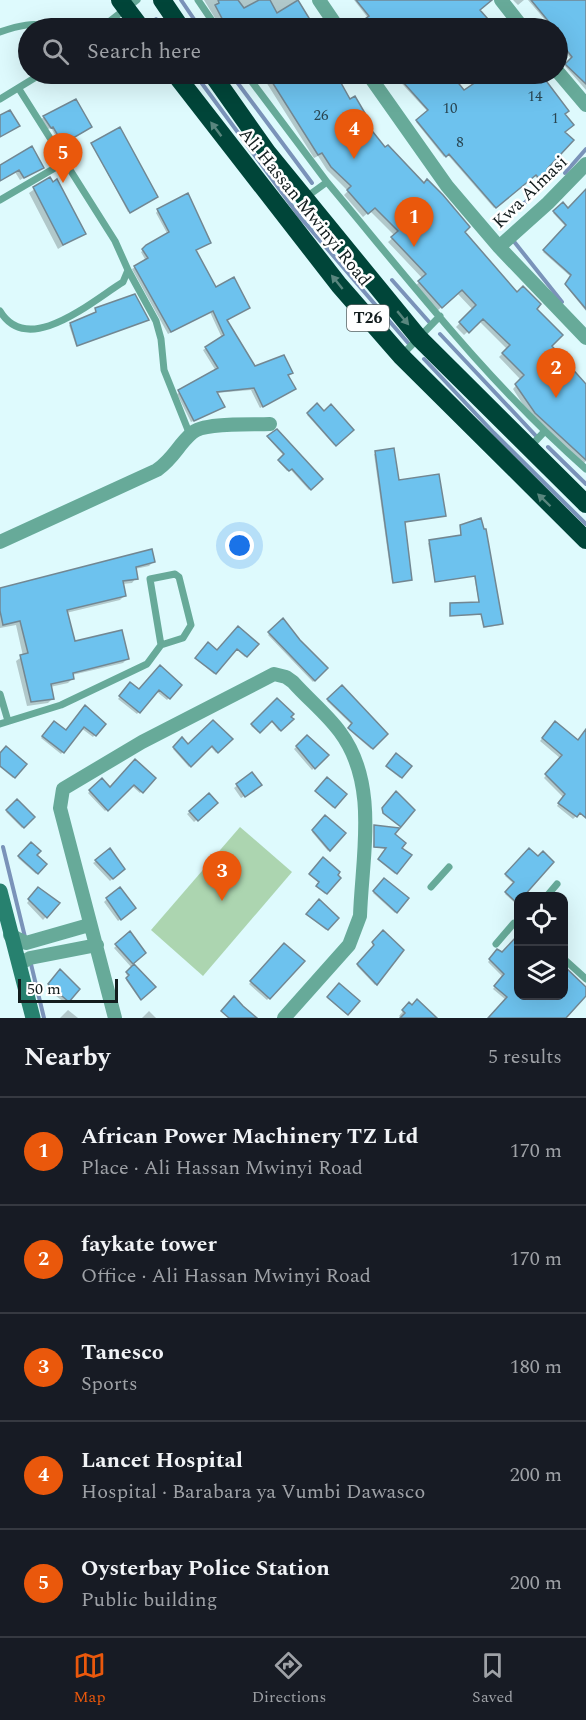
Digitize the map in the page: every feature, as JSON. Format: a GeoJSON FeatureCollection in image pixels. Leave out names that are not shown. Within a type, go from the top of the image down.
{"type":"FeatureCollection","features":[{"type":"Feature","properties":{"kind":"highway"},"geometry":{"type":"LineString","coordinates":[[162,0],[174,18]]}},
{"type":"Feature","properties":{"kind":"highway"},"geometry":{"type":"LineString","coordinates":[[127,3],[135,18]]}},
{"type":"Feature","properties":{"kind":"highway","name":"Ali Hassan Mwinyi Road"},"geometry":{"type":"LineString","coordinates":[[183,84],[289,222],[401,356],[586,540]]}},
{"type":"Feature","properties":{"kind":"highway","name":"Ali Hassan Mwinyi Road"},"geometry":{"type":"LineString","coordinates":[[219,84],[267,152],[419,338],[586,504]]}},
{"type":"Feature","properties":{"kind":"street"},"geometry":{"type":"LineString","coordinates":[[319,0],[331,18]]}},
{"type":"Feature","properties":{"kind":"street"},"geometry":{"type":"LineString","coordinates":[[501,0],[515,18]]}},
{"type":"Feature","properties":{"kind":"street"},"geometry":{"type":"LineString","coordinates":[[375,84],[447,186],[499,247],[586,338]]}},
{"type":"Feature","properties":{"kind":"street"},"geometry":{"type":"LineString","coordinates":[[568,84],[586,105]]}},
{"type":"Feature","properties":{"kind":"street","name":"Kwa Almasi"},"geometry":{"type":"LineString","coordinates":[[499,247],[548,203],[586,164]]}},
{"type":"Feature","properties":{"kind":"street"},"geometry":{"type":"LineString","coordinates":[[0,542],[156,470],[173,458],[190,435],[201,428],[270,424]]}},
{"type":"Feature","properties":{"kind":"street"},"geometry":{"type":"LineString","coordinates":[[115,1018],[60,808],[63,789],[101,765],[274,674],[286,677],[340,733],[357,762],[365,794],[360,916],[356,931],[349,945],[284,1018]]}},
{"type":"Feature","properties":{"kind":"street"},"geometry":{"type":"LineString","coordinates":[[0,891],[10,935],[21,963],[33,1018]]}},
{"type":"Feature","properties":{"kind":"street"},"geometry":{"type":"LineString","coordinates":[[10,935],[26,943],[89,925]]}},
{"type":"Feature","properties":{"kind":"street"},"geometry":{"type":"LineString","coordinates":[[21,963],[30,958],[97,945]]}},
{"type":"Feature","properties":{"kind":"lane"},"geometry":{"type":"LineString","coordinates":[[198,0],[210,18]]}},
{"type":"Feature","properties":{"kind":"lane"},"geometry":{"type":"LineString","coordinates":[[111,18],[127,3]]}},
{"type":"Feature","properties":{"kind":"lane"},"geometry":{"type":"LineString","coordinates":[[0,32],[18,27]]}},
{"type":"Feature","properties":{"kind":"lane"},"geometry":{"type":"LineString","coordinates":[[0,99],[26,84]]}},
{"type":"Feature","properties":{"kind":"lane"},"geometry":{"type":"LineString","coordinates":[[254,84],[327,182],[440,316],[544,432],[586,470]]}},
{"type":"Feature","properties":{"kind":"lane"},"geometry":{"type":"LineString","coordinates":[[19,89],[115,241],[156,321],[161,339],[164,370],[190,435]]}},
{"type":"Feature","properties":{"kind":"lane"},"geometry":{"type":"LineString","coordinates":[[0,200],[65,162]]}},
{"type":"Feature","properties":{"kind":"lane"},"geometry":{"type":"LineString","coordinates":[[304,199],[327,182]]}},
{"type":"Feature","properties":{"kind":"lane"},"geometry":{"type":"LineString","coordinates":[[0,311],[6,321],[21,329],[51,327],[123,282],[128,270]]}},
{"type":"Feature","properties":{"kind":"lane"},"geometry":{"type":"LineString","coordinates":[[401,356],[440,316]]}},
{"type":"Feature","properties":{"kind":"lane"},"geometry":{"type":"LineString","coordinates":[[529,448],[544,432]]}},
{"type":"Feature","properties":{"kind":"lane"},"geometry":{"type":"LineString","coordinates":[[0,694],[4,722],[61,705],[147,664],[161,645],[183,638],[191,625],[179,577],[175,574],[150,579],[161,645]]}},
{"type":"Feature","properties":{"kind":"lane"},"geometry":{"type":"LineString","coordinates":[[431,887],[449,867]]}},
{"type":"Feature","properties":{"kind":"lane"},"geometry":{"type":"LineString","coordinates":[[550,892],[557,884]]}},
{"type":"Feature","properties":{"kind":"lane"},"geometry":{"type":"LineString","coordinates":[[496,944],[514,923]]}},
{"type":"Feature","properties":{"kind":"lane"},"geometry":{"type":"LineString","coordinates":[[568,963],[586,979]]}},
{"type":"Feature","properties":{"kind":"green space"},"geometry":{"type":"Polygon","coordinates":[[[240,827],[292,872],[203,976],[151,930],[240,827]]]}},
{"type":"Feature","properties":{"kind":"building"},"geometry":{"type":"Polygon","coordinates":[[[218,0],[238,0],[244,8],[259,0],[270,0],[277,13],[298,0],[309,18],[222,18],[215,5],[219,3],[218,0]]]}},
{"type":"Feature","properties":{"kind":"building"},"geometry":{"type":"Polygon","coordinates":[[[356,0],[492,0],[480,10],[487,18],[366,18],[369,16],[356,0]]]}},
{"type":"Feature","properties":{"kind":"building"},"geometry":{"type":"Polygon","coordinates":[[[531,0],[586,0],[586,84],[568,67],[568,61],[572,57],[568,52],[568,18],[546,18],[531,0]]]}},
{"type":"Feature","properties":{"kind":"building"},"geometry":{"type":"Polygon","coordinates":[[[273,84],[342,84],[350,99],[355,96],[366,115],[361,117],[385,147],[388,145],[424,183],[427,179],[443,195],[470,227],[465,232],[517,292],[523,286],[541,304],[537,309],[563,335],[552,346],[586,384],[586,460],[535,413],[515,384],[524,375],[502,353],[510,345],[483,319],[469,333],[459,322],[476,305],[462,290],[442,308],[418,281],[426,274],[391,237],[398,231],[375,208],[368,214],[347,190],[351,186],[331,167],[322,153],[318,155],[273,84]]]}},
{"type":"Feature","properties":{"kind":"building"},"geometry":{"type":"Polygon","coordinates":[[[405,84],[459,84],[464,90],[473,84],[549,84],[569,111],[565,114],[574,125],[565,132],[574,140],[547,169],[553,175],[544,184],[536,175],[496,208],[449,154],[446,157],[416,120],[428,110],[405,84]]]}},
{"type":"Feature","properties":{"kind":"building"},"geometry":{"type":"Polygon","coordinates":[[[76,99],[92,127],[63,144],[43,116],[76,99]]]}},
{"type":"Feature","properties":{"kind":"building"},"geometry":{"type":"Polygon","coordinates":[[[10,110],[20,126],[0,137],[0,115],[10,110]]]}},
{"type":"Feature","properties":{"kind":"building"},"geometry":{"type":"Polygon","coordinates":[[[120,127],[158,197],[130,213],[91,143],[120,127]]]}},
{"type":"Feature","properties":{"kind":"building"},"geometry":{"type":"Polygon","coordinates":[[[32,146],[44,168],[24,178],[19,170],[0,181],[0,165],[32,146]]]}},
{"type":"Feature","properties":{"kind":"building"},"geometry":{"type":"Polygon","coordinates":[[[50,177],[53,182],[57,179],[86,234],[63,245],[33,187],[50,177]]]}},
{"type":"Feature","properties":{"kind":"building"},"geometry":{"type":"Polygon","coordinates":[[[586,189],[586,309],[565,284],[571,275],[543,250],[566,225],[553,211],[563,202],[568,208],[586,189]]]}},
{"type":"Feature","properties":{"kind":"building"},"geometry":{"type":"Polygon","coordinates":[[[188,193],[211,243],[196,250],[216,287],[234,277],[250,308],[227,320],[255,366],[284,355],[293,373],[288,375],[296,389],[263,407],[254,388],[217,392],[225,407],[194,421],[178,390],[218,368],[205,347],[224,335],[213,311],[171,332],[134,266],[148,258],[142,249],[146,245],[169,232],[157,209],[188,193]]]}},
{"type":"Feature","properties":{"kind":"building"},"geometry":{"type":"Polygon","coordinates":[[[135,294],[149,320],[77,346],[70,323],[96,312],[95,308],[135,294]]]}},
{"type":"Feature","properties":{"kind":"building"},"geometry":{"type":"Polygon","coordinates":[[[317,403],[324,411],[331,404],[354,430],[336,446],[307,413],[317,403]]]}},
{"type":"Feature","properties":{"kind":"building"},"geometry":{"type":"Polygon","coordinates":[[[277,429],[323,479],[311,490],[292,469],[289,471],[278,460],[284,454],[267,436],[277,429]]]}},
{"type":"Feature","properties":{"kind":"building"},"geometry":{"type":"Polygon","coordinates":[[[394,448],[399,480],[439,474],[446,516],[405,522],[412,580],[393,583],[375,451],[394,448]]]}},
{"type":"Feature","properties":{"kind":"building"},"geometry":{"type":"Polygon","coordinates":[[[481,518],[484,529],[486,529],[503,624],[484,627],[481,614],[450,616],[450,603],[479,602],[475,576],[435,582],[429,540],[461,535],[460,525],[481,518]]]}},
{"type":"Feature","properties":{"kind":"building"},"geometry":{"type":"Polygon","coordinates":[[[152,549],[155,562],[136,567],[138,579],[123,581],[126,596],[67,610],[75,641],[122,630],[129,659],[73,673],[74,679],[51,684],[54,699],[31,702],[20,655],[28,653],[20,621],[3,625],[0,611],[0,588],[152,549]]]}},
{"type":"Feature","properties":{"kind":"building"},"geometry":{"type":"Polygon","coordinates":[[[283,618],[300,640],[328,668],[315,681],[268,632],[283,618]]]}},
{"type":"Feature","properties":{"kind":"building"},"geometry":{"type":"Polygon","coordinates":[[[238,626],[259,644],[247,657],[237,649],[216,674],[195,658],[208,642],[217,650],[238,626]]]}},
{"type":"Feature","properties":{"kind":"building"},"geometry":{"type":"Polygon","coordinates":[[[160,665],[182,685],[170,699],[159,690],[140,713],[119,696],[130,682],[139,689],[160,665]]]}},
{"type":"Feature","properties":{"kind":"building"},"geometry":{"type":"Polygon","coordinates":[[[342,685],[388,734],[373,749],[348,728],[352,723],[327,699],[342,685]]]}},
{"type":"Feature","properties":{"kind":"building"},"geometry":{"type":"Polygon","coordinates":[[[277,698],[294,714],[291,717],[294,719],[281,731],[272,721],[260,733],[251,724],[277,698]]]}},
{"type":"Feature","properties":{"kind":"building"},"geometry":{"type":"Polygon","coordinates":[[[85,705],[106,724],[96,736],[84,727],[64,753],[42,736],[54,721],[66,730],[85,705]]]}},
{"type":"Feature","properties":{"kind":"building"},"geometry":{"type":"Polygon","coordinates":[[[213,720],[233,739],[218,753],[212,746],[191,767],[173,747],[182,737],[188,744],[213,720]]]}},
{"type":"Feature","properties":{"kind":"building"},"geometry":{"type":"Polygon","coordinates":[[[555,721],[578,740],[586,729],[586,818],[580,813],[577,817],[558,803],[565,794],[545,774],[562,755],[542,738],[555,721]]]}},
{"type":"Feature","properties":{"kind":"building"},"geometry":{"type":"Polygon","coordinates":[[[307,735],[329,755],[315,769],[296,746],[307,735]]]}},
{"type":"Feature","properties":{"kind":"building"},"geometry":{"type":"Polygon","coordinates":[[[6,746],[27,764],[15,778],[0,766],[0,753],[6,746]]]}},
{"type":"Feature","properties":{"kind":"building"},"geometry":{"type":"Polygon","coordinates":[[[396,753],[412,766],[402,778],[386,766],[396,753]]]}},
{"type":"Feature","properties":{"kind":"building"},"geometry":{"type":"Polygon","coordinates":[[[135,759],[156,778],[143,793],[134,785],[108,811],[89,790],[102,778],[110,787],[135,759]]]}},
{"type":"Feature","properties":{"kind":"building"},"geometry":{"type":"Polygon","coordinates":[[[252,772],[262,785],[245,797],[236,784],[252,772]]]}},
{"type":"Feature","properties":{"kind":"building"},"geometry":{"type":"Polygon","coordinates":[[[327,777],[347,794],[335,808],[315,791],[327,777]]]}},
{"type":"Feature","properties":{"kind":"building"},"geometry":{"type":"Polygon","coordinates":[[[396,791],[415,810],[401,827],[383,813],[382,808],[396,791]]]}},
{"type":"Feature","properties":{"kind":"building"},"geometry":{"type":"Polygon","coordinates":[[[209,793],[218,803],[198,821],[189,811],[209,793]]]}},
{"type":"Feature","properties":{"kind":"building"},"geometry":{"type":"Polygon","coordinates":[[[17,799],[35,817],[24,828],[6,810],[17,799]]]}},
{"type":"Feature","properties":{"kind":"building"},"geometry":{"type":"Polygon","coordinates":[[[325,815],[346,833],[330,851],[312,830],[325,815]]]}},
{"type":"Feature","properties":{"kind":"building"},"geometry":{"type":"Polygon","coordinates":[[[374,825],[400,828],[395,834],[406,843],[402,848],[412,855],[397,874],[378,859],[386,848],[374,847],[374,825]]]}},
{"type":"Feature","properties":{"kind":"building"},"geometry":{"type":"Polygon","coordinates":[[[31,842],[41,851],[37,855],[47,864],[38,874],[18,856],[31,842]]]}},
{"type":"Feature","properties":{"kind":"building"},"geometry":{"type":"Polygon","coordinates":[[[110,848],[125,869],[113,879],[95,860],[110,848]]]}},
{"type":"Feature","properties":{"kind":"building"},"geometry":{"type":"Polygon","coordinates":[[[529,848],[538,856],[543,851],[554,862],[527,892],[514,892],[514,900],[505,892],[514,882],[505,874],[529,848]]]}},
{"type":"Feature","properties":{"kind":"building"},"geometry":{"type":"Polygon","coordinates":[[[323,857],[340,872],[338,875],[341,878],[327,894],[316,886],[319,882],[309,874],[323,857]]]}},
{"type":"Feature","properties":{"kind":"building"},"geometry":{"type":"Polygon","coordinates":[[[384,878],[409,898],[397,913],[373,891],[384,878]]]}},
{"type":"Feature","properties":{"kind":"building"},"geometry":{"type":"Polygon","coordinates":[[[38,887],[60,903],[47,918],[28,899],[38,887]]]}},
{"type":"Feature","properties":{"kind":"building"},"geometry":{"type":"Polygon","coordinates":[[[120,887],[136,908],[121,920],[106,898],[120,887]]]}},
{"type":"Feature","properties":{"kind":"building"},"geometry":{"type":"Polygon","coordinates":[[[319,899],[339,918],[328,930],[306,914],[319,899]]]}},
{"type":"Feature","properties":{"kind":"building"},"geometry":{"type":"Polygon","coordinates":[[[383,930],[404,950],[377,985],[357,964],[374,945],[372,942],[383,930]]]}},
{"type":"Feature","properties":{"kind":"building"},"geometry":{"type":"Polygon","coordinates":[[[130,931],[146,953],[133,964],[115,944],[130,931]]]}},
{"type":"Feature","properties":{"kind":"building"},"geometry":{"type":"Polygon","coordinates":[[[514,939],[514,1000],[568,1000],[568,970],[586,987],[586,996],[566,1018],[488,1018],[507,997],[494,986],[504,974],[489,959],[497,949],[502,952],[514,939]]]}},
{"type":"Feature","properties":{"kind":"building"},"geometry":{"type":"Polygon","coordinates":[[[284,943],[305,961],[270,999],[250,981],[284,943]]]}},
{"type":"Feature","properties":{"kind":"building"},"geometry":{"type":"Polygon","coordinates":[[[134,964],[156,987],[141,1000],[126,978],[129,975],[126,972],[134,964]]]}},
{"type":"Feature","properties":{"kind":"building"},"geometry":{"type":"Polygon","coordinates":[[[60,969],[80,989],[69,1002],[48,984],[60,969]]]}},
{"type":"Feature","properties":{"kind":"building"},"geometry":{"type":"Polygon","coordinates":[[[339,983],[360,1001],[348,1015],[327,997],[339,983]]]}},
{"type":"Feature","properties":{"kind":"building"},"geometry":{"type":"Polygon","coordinates":[[[234,996],[257,1018],[229,1018],[221,1011],[234,996]]]}},
{"type":"Feature","properties":{"kind":"building"},"geometry":{"type":"Polygon","coordinates":[[[417,999],[437,1018],[400,1018],[405,1013],[402,1010],[409,1002],[412,1005],[417,999]]]}},
{"type":"Feature","properties":{"kind":"waterway"},"geometry":{"type":"LineString","coordinates":[[181,0],[193,18]]}},
{"type":"Feature","properties":{"kind":"waterway"},"geometry":{"type":"LineString","coordinates":[[202,84],[300,217],[409,344]]}},
{"type":"Feature","properties":{"kind":"waterway"},"geometry":{"type":"LineString","coordinates":[[238,84],[312,183]]}},
{"type":"Feature","properties":{"kind":"waterway"},"geometry":{"type":"LineString","coordinates":[[565,173],[586,149]]}},
{"type":"Feature","properties":{"kind":"waterway"},"geometry":{"type":"LineString","coordinates":[[519,208],[542,187]]}},
{"type":"Feature","properties":{"kind":"waterway"},"geometry":{"type":"LineString","coordinates":[[512,239],[562,302]]}},
{"type":"Feature","properties":{"kind":"waterway"},"geometry":{"type":"LineString","coordinates":[[392,280],[430,323]]}},
{"type":"Feature","properties":{"kind":"waterway"},"geometry":{"type":"LineString","coordinates":[[440,334],[537,437]]}},
{"type":"Feature","properties":{"kind":"waterway"},"geometry":{"type":"LineString","coordinates":[[424,359],[494,433],[586,524]]}},
{"type":"Feature","properties":{"kind":"waterway"},"geometry":{"type":"LineString","coordinates":[[548,447],[586,484]]}},
{"type":"Feature","properties":{"kind":"waterway"},"geometry":{"type":"LineString","coordinates":[[3,847],[25,937]]}},
{"type":"Feature","properties":{"kind":"waterway"},"geometry":{"type":"LineString","coordinates":[[30,960],[44,1018]]}},
{"type":"Feature","properties":{"kind":"place","name":"Lancet Hospital"},"geometry":{"type":"Point","coordinates":[354,159]}},
{"type":"Feature","properties":{"kind":"place","name":"Oysterbay Police Station"},"geometry":{"type":"Point","coordinates":[63,183]}},
{"type":"Feature","properties":{"kind":"place","name":"African Power Machinery TZ Ltd"},"geometry":{"type":"Point","coordinates":[414,247]}},
{"type":"Feature","properties":{"kind":"place","name":"faykate tower"},"geometry":{"type":"Point","coordinates":[556,398]}},
{"type":"Feature","properties":{"kind":"place","name":"Tanesco"},"geometry":{"type":"Point","coordinates":[222,901]}}]}
